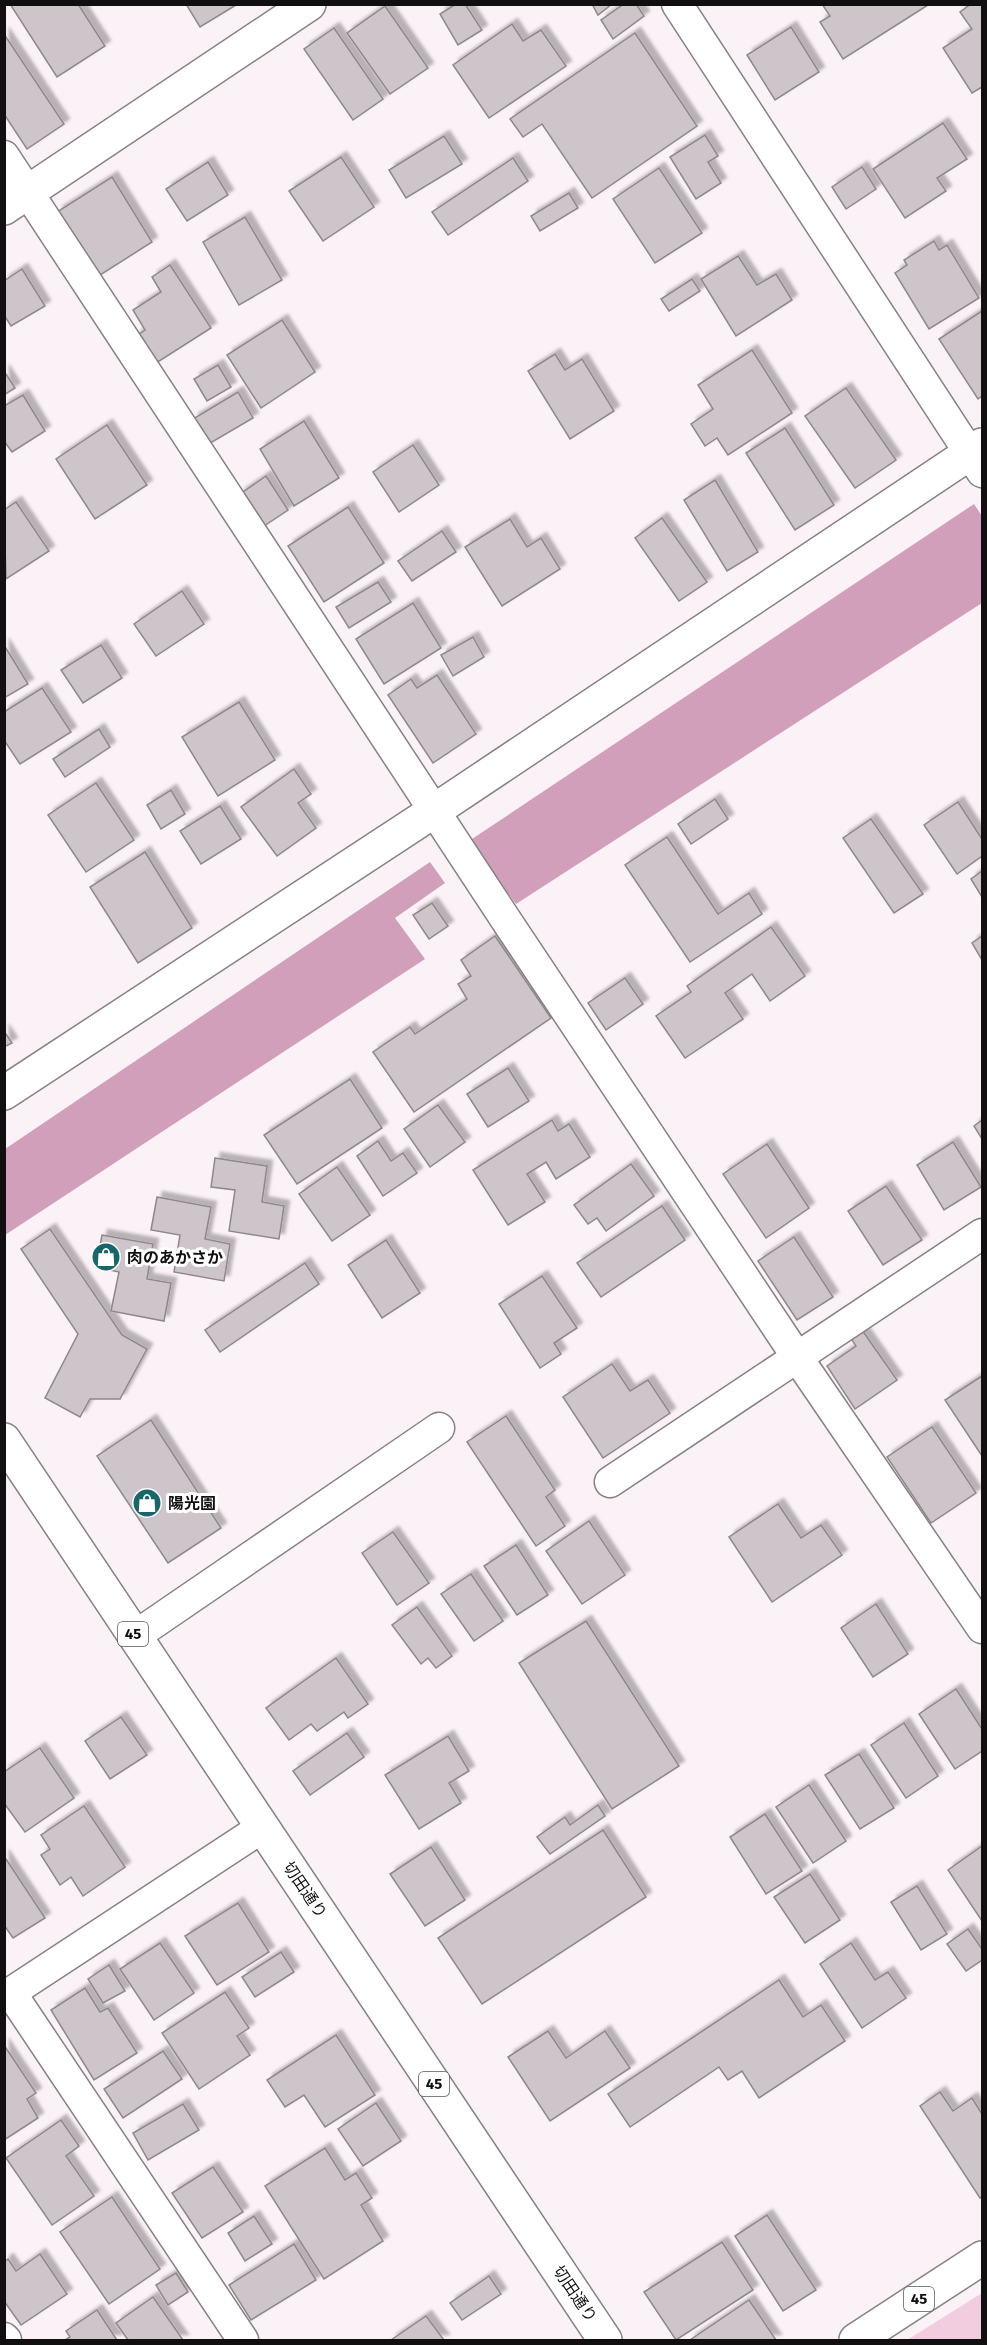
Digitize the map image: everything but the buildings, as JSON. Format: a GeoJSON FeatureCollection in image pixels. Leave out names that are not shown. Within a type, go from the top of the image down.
{"type":"FeatureCollection","features":[{"type":"Feature","properties":{"kind":"street"},"geometry":{"type":"LineString","coordinates":[[16,200],[309,4]]}},
{"type":"Feature","properties":{"kind":"street"},"geometry":{"type":"LineString","coordinates":[[4,1092],[978,457],[677,4]]}},
{"type":"Feature","properties":{"kind":"street"},"geometry":{"type":"LineString","coordinates":[[4,156],[16,200],[434,811],[797,1357],[982,1628]]}},
{"type":"Feature","properties":{"kind":"street"},"geometry":{"type":"LineString","coordinates":[[610,1482],[982,1234]]}},
{"type":"Feature","properties":{"kind":"street"},"geometry":{"type":"LineString","coordinates":[[135,1636],[439,1428]]}},
{"type":"Feature","properties":{"kind":"street","name":"切田通り"},"geometry":{"type":"LineString","coordinates":[[4,1440],[605,2340]]}},
{"type":"Feature","properties":{"kind":"street"},"geometry":{"type":"LineString","coordinates":[[243,2340],[8,1995],[262,1827]]}},
{"type":"Feature","properties":{"kind":"street","name":"45"},"geometry":{"type":"LineString","coordinates":[[856,2340],[982,2258]]}},
{"type":"Feature","properties":{"kind":"shaded area"},"geometry":{"type":"Polygon","coordinates":[[[974,504],[982,516],[982,603],[516,904],[469,841],[974,504]]]}},
{"type":"Feature","properties":{"kind":"shaded area"},"geometry":{"type":"Polygon","coordinates":[[[430,862],[445,883],[395,918],[425,959],[5,1235],[5,1149],[430,862]]]}},
{"type":"Feature","properties":{"kind":"shaded area"},"geometry":{"type":"Polygon","coordinates":[[[982,2293],[982,2340],[907,2340],[982,2293]]]}},
{"type":"Feature","properties":{"kind":"place","name":"肉のあかさか"},"geometry":{"type":"Point","coordinates":[106,1257]}},
{"type":"Feature","properties":{"kind":"place","name":"陽光園"},"geometry":{"type":"Point","coordinates":[147,1503]}}]}
